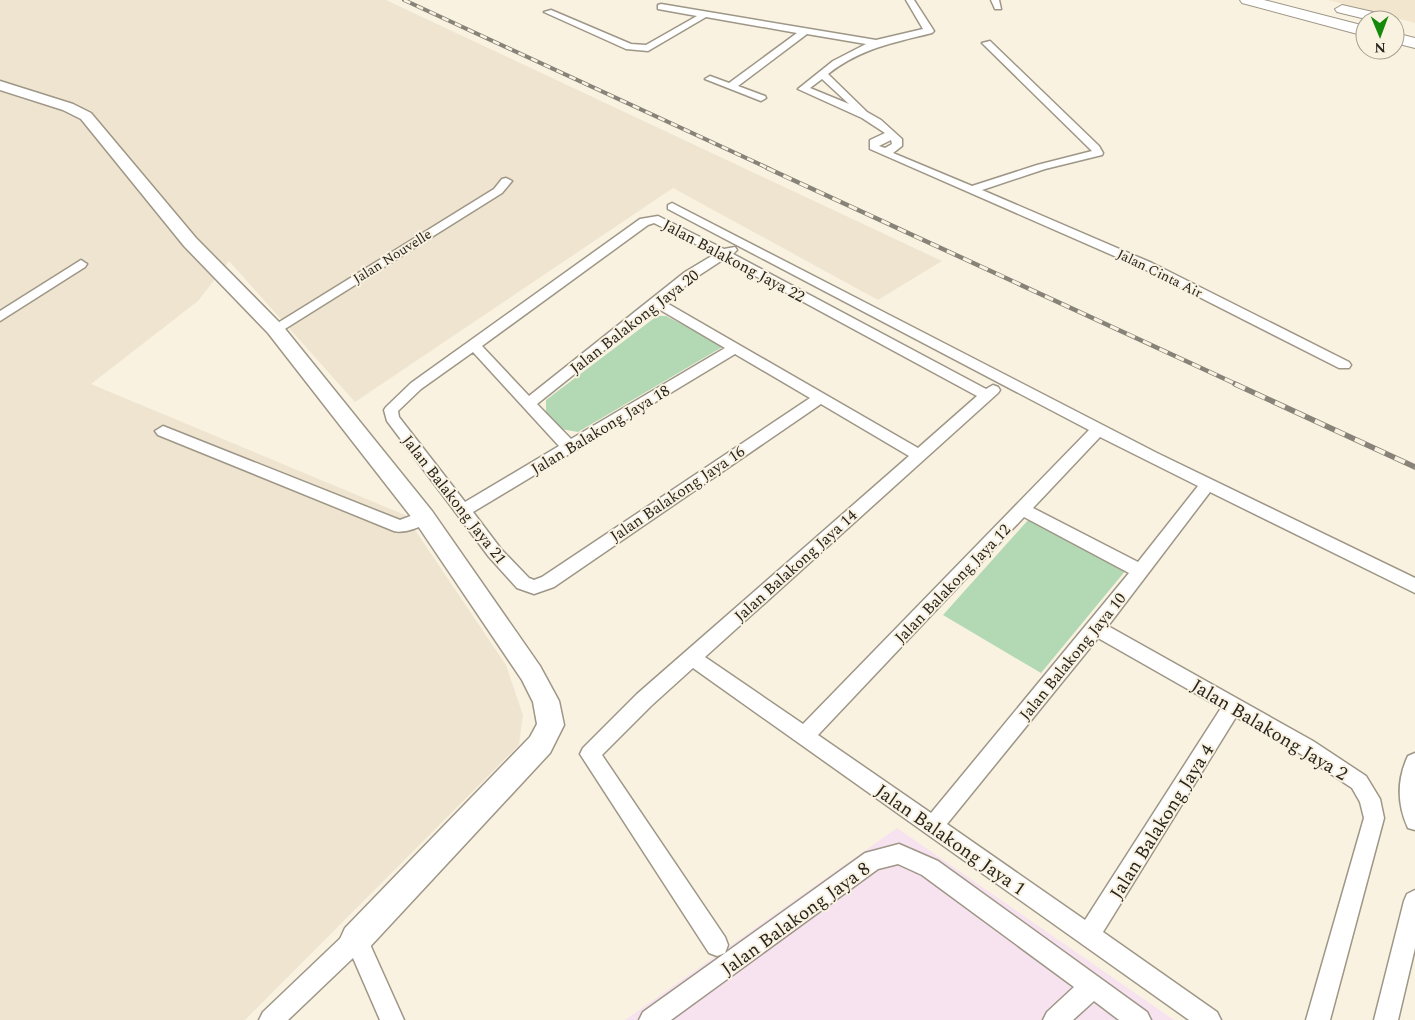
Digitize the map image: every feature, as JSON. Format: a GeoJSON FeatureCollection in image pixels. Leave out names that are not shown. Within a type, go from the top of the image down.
{"type":"FeatureCollection","features":[{"type":"Feature","properties":{"kind":"highway"},"geometry":{"type":"LineString","coordinates":[[1247,0],[1355,28]]}},
{"type":"Feature","properties":{"kind":"highway"},"geometry":{"type":"LineString","coordinates":[[1281,0],[1355,19]]}},
{"type":"Feature","properties":{"kind":"highway"},"geometry":{"type":"LineString","coordinates":[[1301,0],[1355,13]]}},
{"type":"Feature","properties":{"kind":"street"},"geometry":{"type":"LineString","coordinates":[[865,114],[803,89],[847,56],[876,43],[929,31],[910,0]]}},
{"type":"Feature","properties":{"kind":"street"},"geometry":{"type":"LineString","coordinates":[[655,5],[704,15],[876,43]]}},
{"type":"Feature","properties":{"kind":"street"},"geometry":{"type":"LineString","coordinates":[[548,12],[628,47],[637,49],[648,48],[704,15]]}},
{"type":"Feature","properties":{"kind":"street"},"geometry":{"type":"LineString","coordinates":[[730,86],[804,32]]}},
{"type":"Feature","properties":{"kind":"street"},"geometry":{"type":"LineString","coordinates":[[972,190],[1041,168],[1098,154],[1095,148],[987,43]]}},
{"type":"Feature","properties":{"kind":"street"},"geometry":{"type":"LineString","coordinates":[[822,73],[865,114]]}},
{"type":"Feature","properties":{"kind":"street"},"geometry":{"type":"LineString","coordinates":[[710,79],[761,98]]}},
{"type":"Feature","properties":{"kind":"street"},"geometry":{"type":"LineString","coordinates":[[0,85],[68,107],[86,116],[190,242],[275,328],[424,517],[531,673],[546,700],[551,725],[540,745],[356,939],[272,1020]]}},
{"type":"Feature","properties":{"kind":"street","name":"Jalan Cinta Air"},"geometry":{"type":"LineString","coordinates":[[865,114],[880,123],[893,135],[874,142],[874,147],[885,153],[1148,266],[1344,365]]}},
{"type":"Feature","properties":{"kind":"street","name":"Jalan Nouvelle"},"geometry":{"type":"LineString","coordinates":[[275,328],[498,191],[506,181]]}},
{"type":"Feature","properties":{"kind":"street"},"geometry":{"type":"LineString","coordinates":[[672,207],[1099,429],[1413,586]]}},
{"type":"Feature","properties":{"kind":"street","name":"Jalan Balakong Jaya 22"},"geometry":{"type":"LineString","coordinates":[[397,403],[644,222],[654,219],[663,222],[986,396]]}},
{"type":"Feature","properties":{"kind":"street","name":"Jalan Balakong Jaya 20"},"geometry":{"type":"LineString","coordinates":[[528,404],[656,302],[722,254],[744,245]]}},
{"type":"Feature","properties":{"kind":"street"},"geometry":{"type":"LineString","coordinates":[[0,317],[81,264]]}},
{"type":"Feature","properties":{"kind":"street"},"geometry":{"type":"LineString","coordinates":[[656,302],[918,455]]}},
{"type":"Feature","properties":{"kind":"street"},"geometry":{"type":"LineString","coordinates":[[474,345],[569,447]]}},
{"type":"Feature","properties":{"kind":"street","name":"Jalan Balakong Jaya 18"},"geometry":{"type":"LineString","coordinates":[[463,511],[736,347]]}},
{"type":"Feature","properties":{"kind":"street","name":"Jalan Balakong Jaya 14"},"geometry":{"type":"LineString","coordinates":[[717,945],[590,754],[644,700],[1004,380]]}},
{"type":"Feature","properties":{"kind":"street","name":"Jalan Balakong Jaya 16"},"geometry":{"type":"LineString","coordinates":[[534,587],[548,582],[820,398]]}},
{"type":"Feature","properties":{"kind":"street","name":"Jalan Balakong Jaya 21"},"geometry":{"type":"LineString","coordinates":[[397,403],[391,410],[392,418],[463,511],[512,571],[523,583],[534,587]]}},
{"type":"Feature","properties":{"kind":"street","name":"Jalan Balakong Jaya 12"},"geometry":{"type":"LineString","coordinates":[[804,736],[1099,429]]}},
{"type":"Feature","properties":{"kind":"street"},"geometry":{"type":"LineString","coordinates":[[164,431],[400,527],[424,517]]}},
{"type":"Feature","properties":{"kind":"street","name":"Jalan Balakong Jaya 10"},"geometry":{"type":"LineString","coordinates":[[933,826],[1096,628],[1208,484]]}},
{"type":"Feature","properties":{"kind":"street"},"geometry":{"type":"LineString","coordinates":[[1023,510],[1140,572]]}},
{"type":"Feature","properties":{"kind":"street","name":"Jalan Balakong Jaya 2"},"geometry":{"type":"LineString","coordinates":[[1096,628],[1306,747],[1359,782],[1370,799],[1374,818],[1318,1020]]}},
{"type":"Feature","properties":{"kind":"street","name":"Jalan Balakong Jaya 1"},"geometry":{"type":"LineString","coordinates":[[693,658],[1209,1020]]}},
{"type":"Feature","properties":{"kind":"street","name":"Jalan Balakong Jaya 4"},"geometry":{"type":"LineString","coordinates":[[1088,935],[1233,706]]}},
{"type":"Feature","properties":{"kind":"street"},"geometry":{"type":"LineString","coordinates":[[1415,762],[1408,786],[1415,821]]}},
{"type":"Feature","properties":{"kind":"street","name":"Jalan Balakong Jaya 8"},"geometry":{"type":"LineString","coordinates":[[651,1020],[874,860],[899,854],[930,868],[1139,1020]]}},
{"type":"Feature","properties":{"kind":"street"},"geometry":{"type":"LineString","coordinates":[[1386,1020],[1415,904]]}},
{"type":"Feature","properties":{"kind":"street"},"geometry":{"type":"LineString","coordinates":[[356,939],[392,1020]]}},
{"type":"Feature","properties":{"kind":"street"},"geometry":{"type":"LineString","coordinates":[[1055,1020],[1092,987]]}},
{"type":"Feature","properties":{"kind":"shaded area"},"geometry":{"type":"Polygon","coordinates":[[[0,0],[386,0],[942,261],[878,300],[673,188],[355,402],[229,261],[198,301],[91,384],[405,515],[506,665],[523,715],[519,745],[245,1020],[0,1020],[0,0]]]}},
{"type":"Feature","properties":{"kind":"shaded area"},"geometry":{"type":"Polygon","coordinates":[[[1328,0],[1415,0],[1415,23],[1405,20],[1405,10],[1366,10],[1328,0]]]}},
{"type":"Feature","properties":{"kind":"shaded area"},"geometry":{"type":"Polygon","coordinates":[[[897,828],[1174,1020],[625,1020],[897,828]]]}},
{"type":"Feature","properties":{"kind":"green space"},"geometry":{"type":"Polygon","coordinates":[[[657,316],[666,316],[724,346],[578,432],[561,429],[546,413],[546,400],[657,316]]]}},
{"type":"Feature","properties":{"kind":"green space"},"geometry":{"type":"Polygon","coordinates":[[[1029,519],[1126,570],[1041,673],[943,615],[1029,519]]]}},
{"type":"Feature","properties":{"kind":"railway"},"geometry":{"type":"LineString","coordinates":[[404,0],[770,169]]}},
{"type":"Feature","properties":{"kind":"railway"},"geometry":{"type":"LineString","coordinates":[[767,168],[1238,385]]}},
{"type":"Feature","properties":{"kind":"railway"},"geometry":{"type":"LineString","coordinates":[[1235,384],[1415,467]]}}]}
